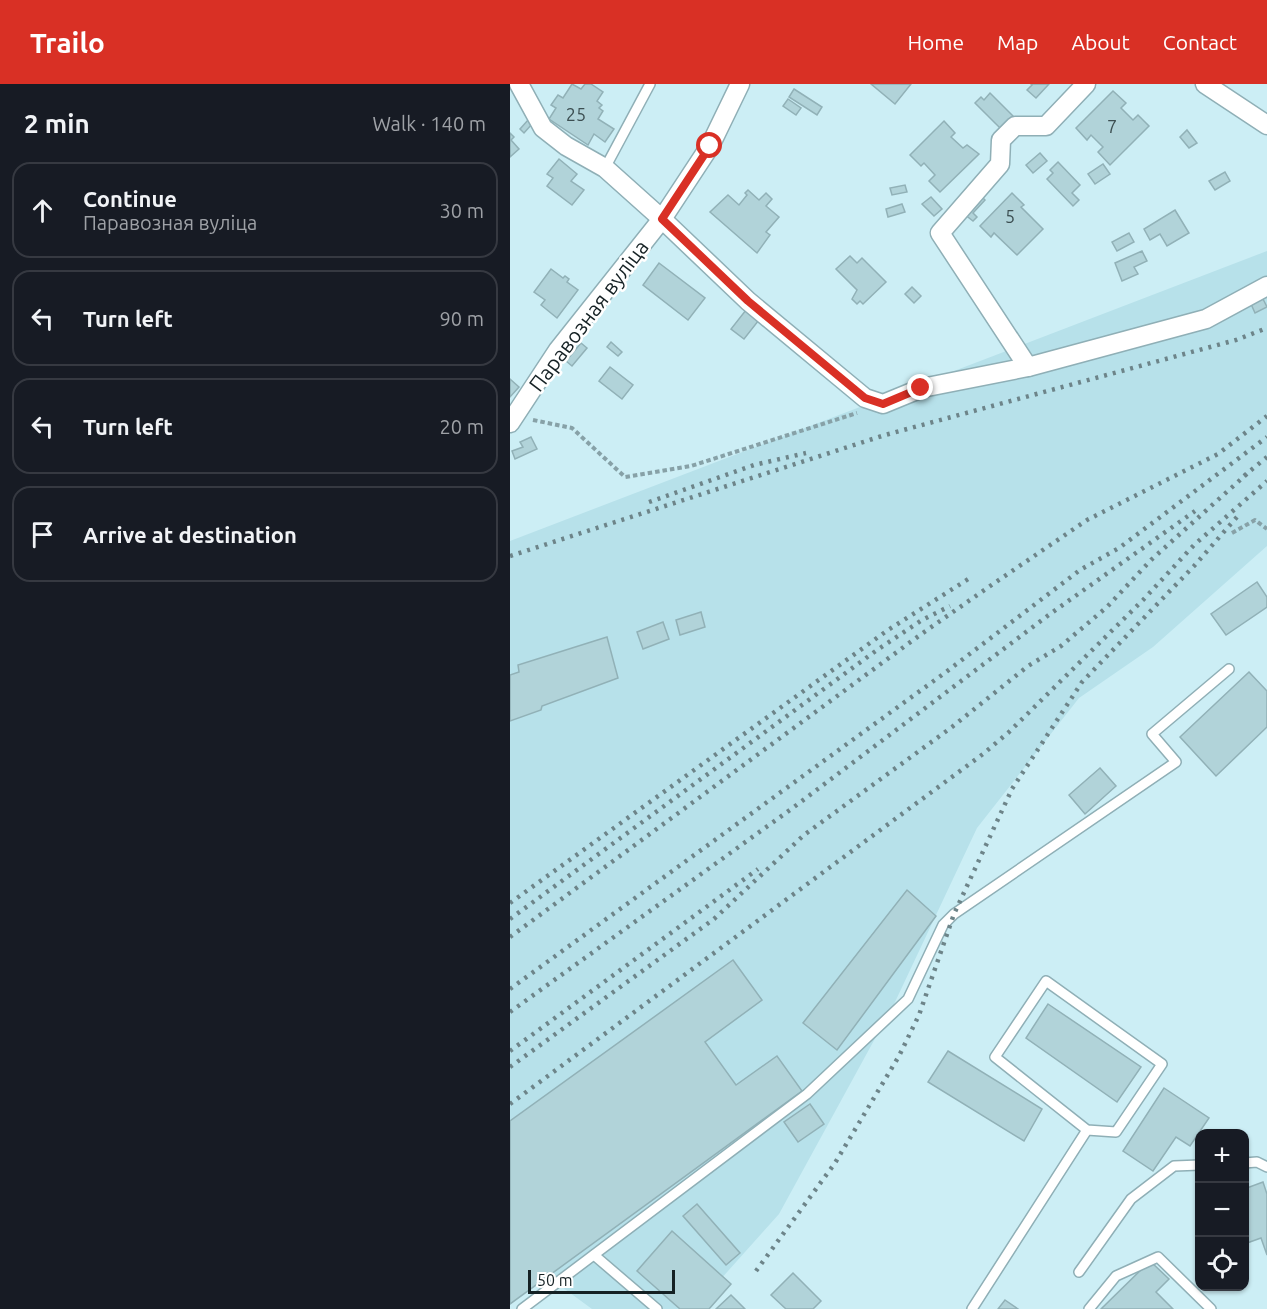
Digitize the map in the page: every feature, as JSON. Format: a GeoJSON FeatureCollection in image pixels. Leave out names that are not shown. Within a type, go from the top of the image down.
{"type":"FeatureCollection","features":[{"type":"Feature","properties":{"kind":"street"},"geometry":{"type":"LineString","coordinates":[[519,84],[543,128],[566,146],[605,168],[748,301],[865,398],[883,404],[921,388],[1028,367],[1206,319],[1267,286]]}},
{"type":"Feature","properties":{"kind":"street","name":"Паравозная вуліца"},"geometry":{"type":"LineString","coordinates":[[513,420],[558,350],[662,219],[710,146],[740,84]]}},
{"type":"Feature","properties":{"kind":"street"},"geometry":{"type":"LineString","coordinates":[[1028,367],[940,233],[1000,164],[1001,140],[1014,126],[1046,126],[1086,84]]}},
{"type":"Feature","properties":{"kind":"street"},"geometry":{"type":"LineString","coordinates":[[1205,84],[1267,124]]}},
{"type":"Feature","properties":{"kind":"lane"},"geometry":{"type":"LineString","coordinates":[[605,168],[650,84]]}},
{"type":"Feature","properties":{"kind":"lane"},"geometry":{"type":"LineString","coordinates":[[522,1309],[807,1094],[908,999],[943,925],[954,914],[1176,762],[1152,734],[1229,669]]}},
{"type":"Feature","properties":{"kind":"lane"},"geometry":{"type":"LineString","coordinates":[[1047,981],[1162,1064],[1116,1132],[1087,1130],[995,1057],[1047,981]]}},
{"type":"Feature","properties":{"kind":"lane"},"geometry":{"type":"LineString","coordinates":[[972,1309],[1087,1130]]}},
{"type":"Feature","properties":{"kind":"lane"},"geometry":{"type":"LineString","coordinates":[[1249,1163],[1257,1162],[1267,1167]]}},
{"type":"Feature","properties":{"kind":"lane"},"geometry":{"type":"LineString","coordinates":[[1080,1272],[1131,1198],[1174,1166],[1195,1165]]}},
{"type":"Feature","properties":{"kind":"lane"},"geometry":{"type":"LineString","coordinates":[[594,1255],[657,1309]]}},
{"type":"Feature","properties":{"kind":"lane"},"geometry":{"type":"LineString","coordinates":[[1089,1309],[1116,1276],[1158,1257],[1211,1309]]}},
{"type":"Feature","properties":{"kind":"path"},"geometry":{"type":"LineString","coordinates":[[513,420],[572,428],[625,477],[692,466],[883,404]]}},
{"type":"Feature","properties":{"kind":"path"},"geometry":{"type":"LineString","coordinates":[[1232,533],[1255,520],[1267,529]]}},
{"type":"Feature","properties":{"kind":"shaded area"},"geometry":{"type":"Polygon","coordinates":[[[1267,251],[1267,546],[1153,647],[1079,698],[977,828],[895,1002],[779,1214],[694,1309],[592,1309],[510,1249],[510,541],[1267,251]]]}},
{"type":"Feature","properties":{"kind":"building"},"geometry":{"type":"Polygon","coordinates":[[[572,84],[581,89],[585,84],[591,84],[603,92],[597,101],[602,105],[599,108],[603,111],[598,119],[614,129],[605,142],[594,134],[588,145],[549,119],[556,108],[551,105],[558,95],[563,98],[572,84]]]}},
{"type":"Feature","properties":{"kind":"building"},"geometry":{"type":"Polygon","coordinates":[[[871,84],[911,84],[895,104],[871,84]]]}},
{"type":"Feature","properties":{"kind":"building"},"geometry":{"type":"Polygon","coordinates":[[[1031,84],[1049,84],[1036,98],[1027,90],[1031,84]]]}},
{"type":"Feature","properties":{"kind":"building"},"geometry":{"type":"Polygon","coordinates":[[[794,89],[822,107],[817,115],[789,97],[794,89]]]}},
{"type":"Feature","properties":{"kind":"building"},"geometry":{"type":"Polygon","coordinates":[[[1113,91],[1126,103],[1121,108],[1133,120],[1138,115],[1149,126],[1110,165],[1098,152],[1103,147],[1091,135],[1087,140],[1076,128],[1113,91]]]}},
{"type":"Feature","properties":{"kind":"building"},"geometry":{"type":"Polygon","coordinates":[[[990,93],[1013,116],[1001,129],[975,103],[981,97],[984,100],[990,93]]]}},
{"type":"Feature","properties":{"kind":"building"},"geometry":{"type":"Polygon","coordinates":[[[788,99],[801,108],[796,115],[783,106],[788,99]]]}},
{"type":"Feature","properties":{"kind":"building"},"geometry":{"type":"Polygon","coordinates":[[[528,120],[532,124],[524,133],[520,129],[528,120]]]}},
{"type":"Feature","properties":{"kind":"building"},"geometry":{"type":"Polygon","coordinates":[[[944,121],[955,133],[951,137],[963,148],[967,145],[979,154],[940,192],[929,181],[935,175],[924,163],[921,166],[910,155],[944,121]]]}},
{"type":"Feature","properties":{"kind":"building"},"geometry":{"type":"Polygon","coordinates":[[[1187,130],[1197,143],[1189,148],[1180,137],[1187,130]]]}},
{"type":"Feature","properties":{"kind":"building"},"geometry":{"type":"Polygon","coordinates":[[[510,133],[514,137],[511,140],[519,149],[510,157],[510,133]]]}},
{"type":"Feature","properties":{"kind":"building"},"geometry":{"type":"Polygon","coordinates":[[[1040,153],[1047,161],[1033,173],[1026,165],[1040,153]]]}},
{"type":"Feature","properties":{"kind":"building"},"geometry":{"type":"Polygon","coordinates":[[[559,159],[577,174],[571,181],[584,190],[572,205],[547,186],[553,178],[547,174],[559,159]]]}},
{"type":"Feature","properties":{"kind":"building"},"geometry":{"type":"Polygon","coordinates":[[[1058,162],[1080,185],[1072,193],[1079,200],[1073,206],[1047,179],[1053,173],[1050,170],[1058,162]]]}},
{"type":"Feature","properties":{"kind":"building"},"geometry":{"type":"Polygon","coordinates":[[[1103,164],[1110,174],[1095,184],[1088,174],[1103,164]]]}},
{"type":"Feature","properties":{"kind":"building"},"geometry":{"type":"Polygon","coordinates":[[[1225,172],[1230,181],[1215,190],[1209,181],[1225,172]]]}},
{"type":"Feature","properties":{"kind":"building"},"geometry":{"type":"Polygon","coordinates":[[[905,185],[907,192],[892,195],[890,188],[905,185]]]}},
{"type":"Feature","properties":{"kind":"building"},"geometry":{"type":"Polygon","coordinates":[[[748,190],[759,200],[766,193],[772,199],[766,206],[779,217],[766,232],[770,235],[757,253],[710,212],[728,195],[739,205],[748,190]]]}},
{"type":"Feature","properties":{"kind":"building"},"geometry":{"type":"Polygon","coordinates":[[[1012,193],[1024,205],[1021,207],[1043,229],[1017,255],[994,233],[991,237],[980,226],[1012,193]]]}},
{"type":"Feature","properties":{"kind":"building"},"geometry":{"type":"Polygon","coordinates":[[[981,196],[985,200],[973,213],[977,217],[973,221],[964,214],[981,196]]]}},
{"type":"Feature","properties":{"kind":"building"},"geometry":{"type":"Polygon","coordinates":[[[931,197],[942,209],[934,216],[922,204],[931,197]]]}},
{"type":"Feature","properties":{"kind":"building"},"geometry":{"type":"Polygon","coordinates":[[[902,204],[905,212],[888,217],[886,209],[902,204]]]}},
{"type":"Feature","properties":{"kind":"building"},"geometry":{"type":"Polygon","coordinates":[[[1175,210],[1189,233],[1167,246],[1160,234],[1150,240],[1144,229],[1175,210]]]}},
{"type":"Feature","properties":{"kind":"building"},"geometry":{"type":"Polygon","coordinates":[[[1129,233],[1134,242],[1117,251],[1112,242],[1129,233]]]}},
{"type":"Feature","properties":{"kind":"building"},"geometry":{"type":"Polygon","coordinates":[[[1142,251],[1147,261],[1134,267],[1138,274],[1122,281],[1115,263],[1142,251]]]}},
{"type":"Feature","properties":{"kind":"building"},"geometry":{"type":"Polygon","coordinates":[[[850,256],[857,263],[862,258],[886,282],[863,304],[860,301],[857,304],[852,299],[857,290],[836,269],[850,256]]]}},
{"type":"Feature","properties":{"kind":"building"},"geometry":{"type":"Polygon","coordinates":[[[659,263],[705,298],[688,320],[643,285],[659,263]]]}},
{"type":"Feature","properties":{"kind":"building"},"geometry":{"type":"Polygon","coordinates":[[[551,269],[563,278],[565,276],[569,279],[567,282],[578,290],[557,318],[541,305],[545,300],[534,292],[551,269]]]}},
{"type":"Feature","properties":{"kind":"building"},"geometry":{"type":"Polygon","coordinates":[[[912,287],[921,296],[914,303],[905,294],[912,287]]]}},
{"type":"Feature","properties":{"kind":"building"},"geometry":{"type":"Polygon","coordinates":[[[1263,299],[1267,307],[1255,313],[1251,304],[1263,299]]]}},
{"type":"Feature","properties":{"kind":"building"},"geometry":{"type":"Polygon","coordinates":[[[746,310],[759,320],[744,339],[731,329],[746,310]]]}},
{"type":"Feature","properties":{"kind":"building"},"geometry":{"type":"Polygon","coordinates":[[[611,342],[622,352],[618,356],[607,347],[611,342]]]}},
{"type":"Feature","properties":{"kind":"building"},"geometry":{"type":"Polygon","coordinates":[[[581,343],[587,348],[572,366],[566,361],[581,343]]]}},
{"type":"Feature","properties":{"kind":"building"},"geometry":{"type":"Polygon","coordinates":[[[610,367],[633,385],[622,399],[599,381],[610,367]]]}},
{"type":"Feature","properties":{"kind":"building"},"geometry":{"type":"Polygon","coordinates":[[[510,379],[519,387],[510,397],[510,379]]]}},
{"type":"Feature","properties":{"kind":"building"},"geometry":{"type":"Polygon","coordinates":[[[531,437],[537,449],[515,459],[512,451],[523,447],[520,442],[531,437]]]}},
{"type":"Feature","properties":{"kind":"building"},"geometry":{"type":"Polygon","coordinates":[[[1257,582],[1267,597],[1267,607],[1226,635],[1211,614],[1257,582]]]}},
{"type":"Feature","properties":{"kind":"building"},"geometry":{"type":"Polygon","coordinates":[[[701,612],[705,627],[680,635],[676,620],[701,612]]]}},
{"type":"Feature","properties":{"kind":"building"},"geometry":{"type":"Polygon","coordinates":[[[663,622],[669,639],[643,649],[637,632],[663,622]]]}},
{"type":"Feature","properties":{"kind":"building"},"geometry":{"type":"Polygon","coordinates":[[[607,637],[618,678],[542,706],[541,710],[510,721],[510,675],[519,672],[518,665],[607,637]]]}},
{"type":"Feature","properties":{"kind":"building"},"geometry":{"type":"Polygon","coordinates":[[[1249,672],[1267,691],[1267,727],[1216,776],[1180,737],[1249,672]]]}},
{"type":"Feature","properties":{"kind":"building"},"geometry":{"type":"Polygon","coordinates":[[[1100,768],[1116,786],[1085,814],[1069,795],[1100,768]]]}},
{"type":"Feature","properties":{"kind":"building"},"geometry":{"type":"Polygon","coordinates":[[[907,890],[936,916],[837,1050],[803,1023],[907,890]]]}},
{"type":"Feature","properties":{"kind":"building"},"geometry":{"type":"Polygon","coordinates":[[[733,960],[762,1000],[705,1042],[736,1085],[777,1056],[802,1091],[510,1304],[510,1121],[733,960]]]}},
{"type":"Feature","properties":{"kind":"building"},"geometry":{"type":"Polygon","coordinates":[[[1048,1004],[1141,1067],[1117,1102],[1026,1038],[1048,1004]]]}},
{"type":"Feature","properties":{"kind":"building"},"geometry":{"type":"Polygon","coordinates":[[[948,1051],[1042,1109],[1024,1141],[928,1082],[948,1051]]]}},
{"type":"Feature","properties":{"kind":"building"},"geometry":{"type":"Polygon","coordinates":[[[1164,1088],[1209,1118],[1202,1129],[1195,1129],[1195,1139],[1190,1146],[1176,1137],[1153,1171],[1123,1151],[1164,1088]]]}},
{"type":"Feature","properties":{"kind":"building"},"geometry":{"type":"Polygon","coordinates":[[[810,1104],[824,1124],[798,1142],[784,1122],[810,1104]]]}},
{"type":"Feature","properties":{"kind":"building"},"geometry":{"type":"Polygon","coordinates":[[[1263,1182],[1267,1194],[1267,1255],[1261,1238],[1249,1242],[1249,1187],[1263,1182]]]}},
{"type":"Feature","properties":{"kind":"building"},"geometry":{"type":"Polygon","coordinates":[[[697,1204],[740,1253],[726,1265],[683,1216],[697,1204]]]}},
{"type":"Feature","properties":{"kind":"building"},"geometry":{"type":"Polygon","coordinates":[[[672,1231],[731,1284],[709,1309],[680,1309],[637,1271],[672,1231]]]}},
{"type":"Feature","properties":{"kind":"building"},"geometry":{"type":"Polygon","coordinates":[[[1150,1261],[1169,1279],[1156,1292],[1173,1309],[1101,1309],[1150,1261]]]}},
{"type":"Feature","properties":{"kind":"building"},"geometry":{"type":"Polygon","coordinates":[[[793,1273],[821,1301],[813,1309],[786,1309],[771,1295],[793,1273]]]}},
{"type":"Feature","properties":{"kind":"building"},"geometry":{"type":"Polygon","coordinates":[[[731,1295],[745,1309],[716,1309],[731,1295]]]}},
{"type":"Feature","properties":{"kind":"building"},"geometry":{"type":"Polygon","coordinates":[[[1005,1300],[1018,1309],[998,1309],[1005,1300]]]}},
{"type":"Feature","properties":{"kind":"railway"},"geometry":{"type":"LineString","coordinates":[[510,556],[885,435],[1236,340],[1267,328]]}},
{"type":"Feature","properties":{"kind":"railway"},"geometry":{"type":"LineString","coordinates":[[510,937],[920,635],[993,584],[1087,520],[1218,454],[1267,416]]}},
{"type":"Feature","properties":{"kind":"railway"},"geometry":{"type":"LineString","coordinates":[[510,989],[946,672],[1080,570],[1119,548],[1267,437]]}},
{"type":"Feature","properties":{"kind":"railway"},"geometry":{"type":"LineString","coordinates":[[649,502],[754,465],[806,453]]}},
{"type":"Feature","properties":{"kind":"railway"},"geometry":{"type":"LineString","coordinates":[[1244,476],[1267,457]]}},
{"type":"Feature","properties":{"kind":"railway"},"geometry":{"type":"LineString","coordinates":[[510,1067],[714,919],[804,835],[952,727],[1028,666],[1061,646],[1107,607],[1151,560],[1249,472]]}},
{"type":"Feature","properties":{"kind":"railway"},"geometry":{"type":"LineString","coordinates":[[510,1104],[983,754],[1009,732],[1143,600],[1194,545],[1267,481]]}},
{"type":"Feature","properties":{"kind":"railway"},"geometry":{"type":"LineString","coordinates":[[510,1012],[794,807],[1050,614],[1195,511]]}},
{"type":"Feature","properties":{"kind":"railway"},"geometry":{"type":"LineString","coordinates":[[756,1271],[835,1163],[899,1056],[919,1015],[954,914],[1012,789],[1082,682],[1194,566],[1237,517]]}},
{"type":"Feature","properties":{"kind":"railway"},"geometry":{"type":"LineString","coordinates":[[510,903],[888,630],[973,576]]}},
{"type":"Feature","properties":{"kind":"railway"},"geometry":{"type":"LineString","coordinates":[[510,919],[877,650],[922,620],[950,606]]}},
{"type":"Feature","properties":{"kind":"railway"},"geometry":{"type":"LineString","coordinates":[[510,1051],[758,869]]}},
{"type":"Feature","properties":{"kind":"route"},"geometry":{"type":"LineString","coordinates":[[710,146],[662,219],[748,301],[865,398],[883,404],[921,388]]}}]}
